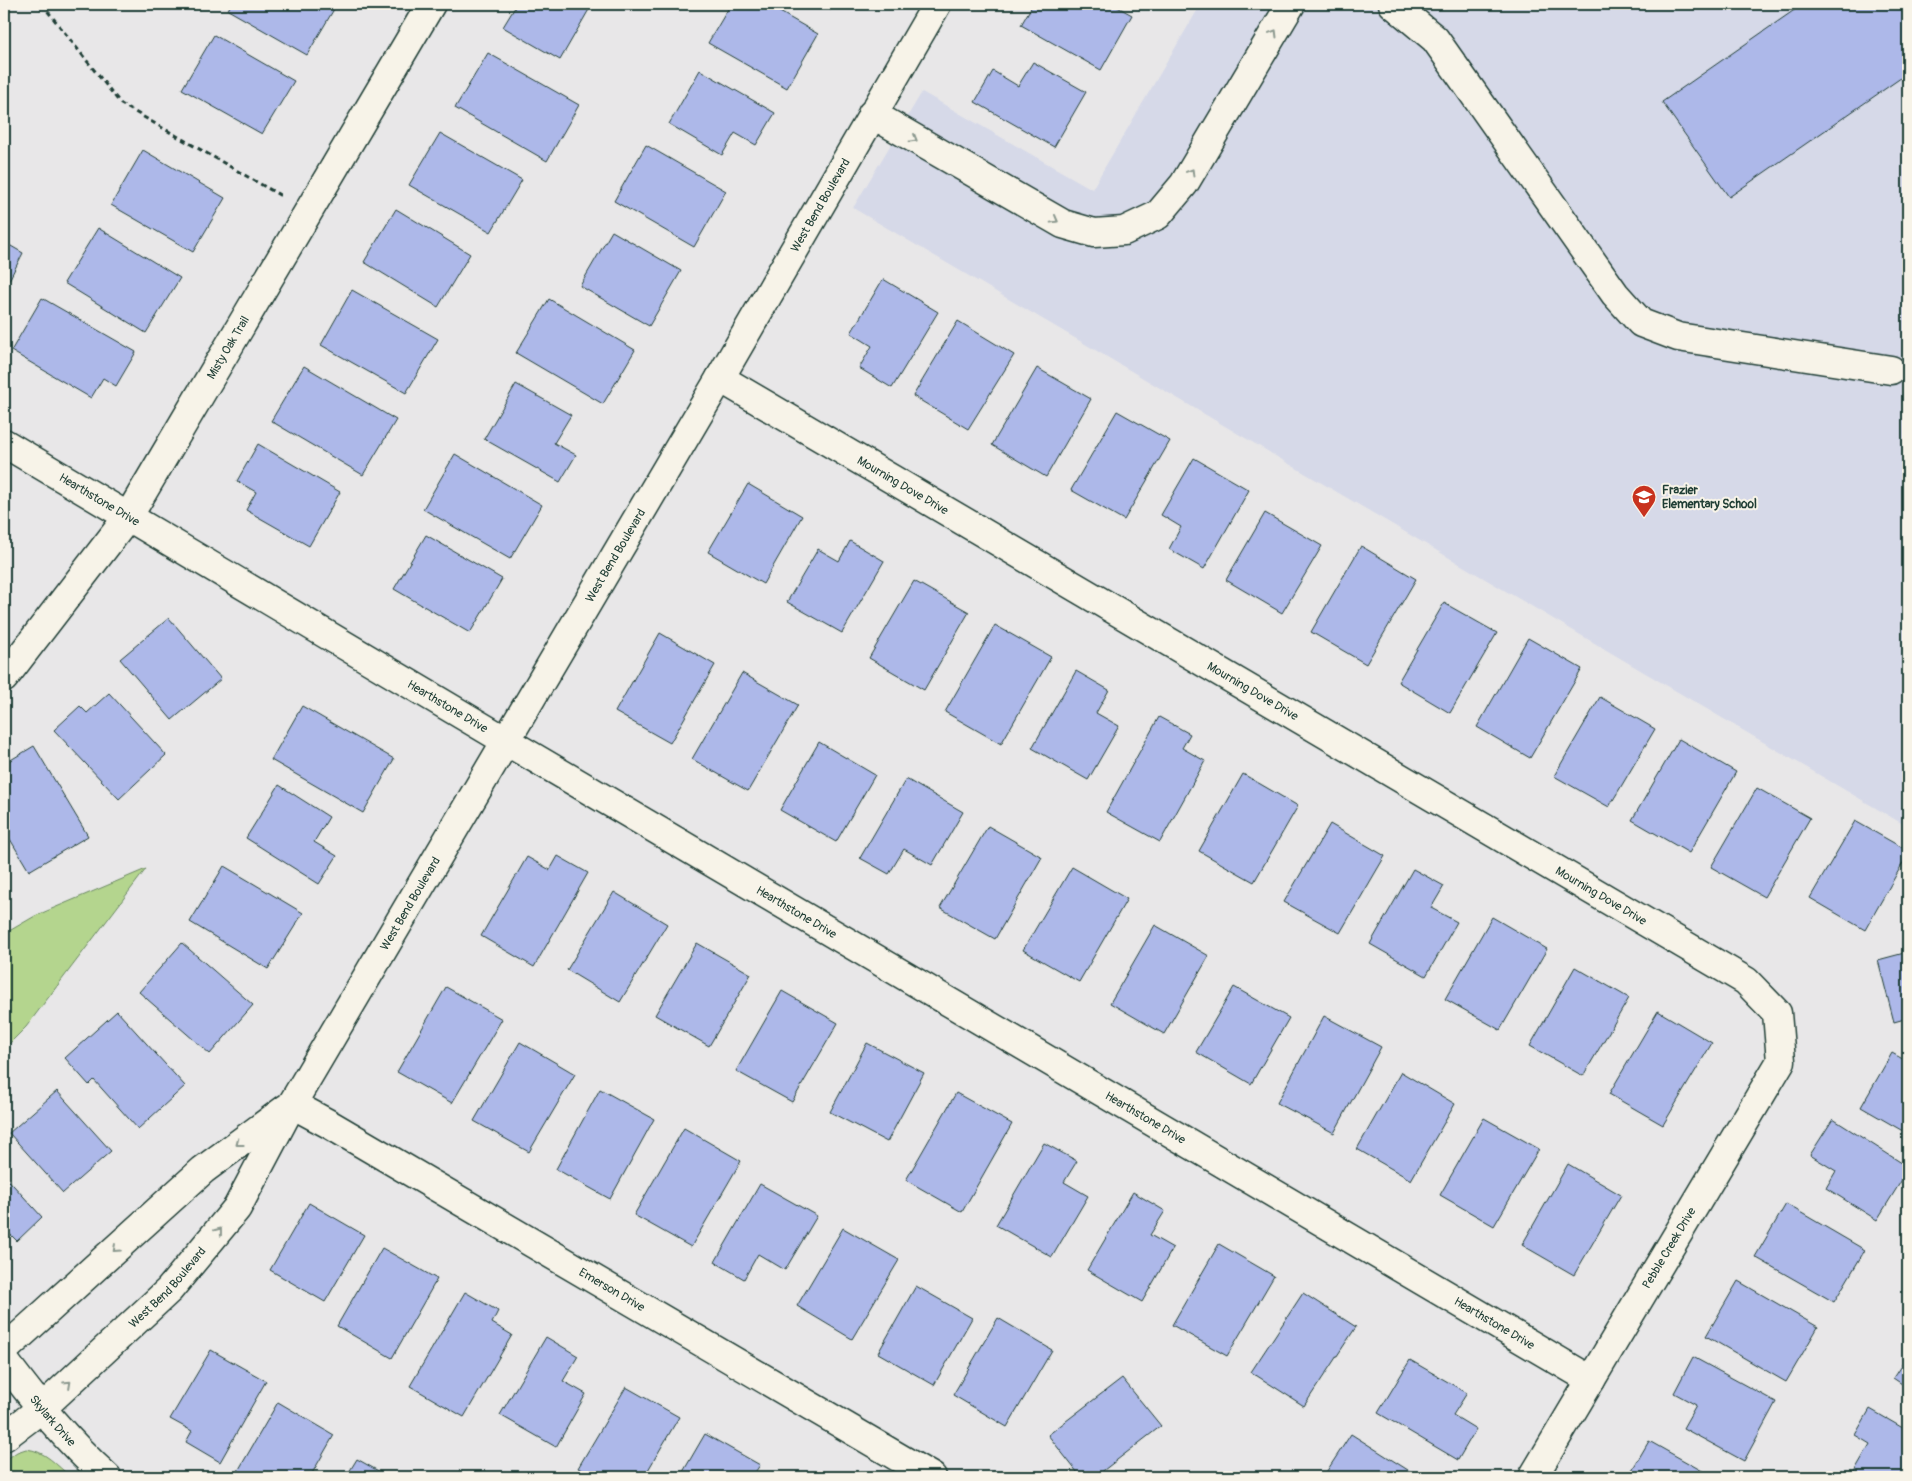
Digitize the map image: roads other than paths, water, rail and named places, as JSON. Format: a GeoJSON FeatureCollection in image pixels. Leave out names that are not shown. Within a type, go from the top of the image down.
{"type":"FeatureCollection","features":[{"type":"Feature","properties":{"kind":"street","name":"Misty Oak Trail"},"geometry":{"type":"LineString","coordinates":[[4,678],[128,518],[431,4]]}},
{"type":"Feature","properties":{"kind":"street","name":"West Bend Boulevard"},"geometry":{"type":"LineString","coordinates":[[4,1437],[41,1409],[169,1290],[237,1208],[292,1104],[720,378],[937,4]]}},
{"type":"Feature","properties":{"kind":"street"},"geometry":{"type":"LineString","coordinates":[[872,114],[1063,224],[1094,233],[1124,231],[1158,215],[1184,184],[1291,4]]}},
{"type":"Feature","properties":{"kind":"street"},"geometry":{"type":"LineString","coordinates":[[1394,4],[1435,39],[1615,294],[1641,323],[1678,337],[1891,370]]}},
{"type":"Feature","properties":{"kind":"street","name":"Mourning Dove Drive"},"geometry":{"type":"LineString","coordinates":[[720,378],[1746,981],[1777,1012]]}},
{"type":"Feature","properties":{"kind":"street","name":"Hearthstone Drive"},"geometry":{"type":"LineString","coordinates":[[4,443],[128,518],[1591,1380]]}},
{"type":"Feature","properties":{"kind":"street","name":"Pebble Creek Drive"},"geometry":{"type":"LineString","coordinates":[[1533,1477],[1781,1061],[1777,1012]]}},
{"type":"Feature","properties":{"kind":"street","name":"West Bend Boulevard"},"geometry":{"type":"LineString","coordinates":[[4,1350],[203,1170],[292,1104]]}},
{"type":"Feature","properties":{"kind":"street","name":"Emerson Drive"},"geometry":{"type":"LineString","coordinates":[[292,1104],[932,1477]]}},
{"type":"Feature","properties":{"kind":"street","name":"Skylark Drive"},"geometry":{"type":"LineString","coordinates":[[4,1360],[41,1409],[76,1448],[107,1477]]}},
{"type":"Feature","properties":{"kind":"place","name":"Frazier Elementary School"},"geometry":{"type":"Point","coordinates":[1644,518]}}]}
